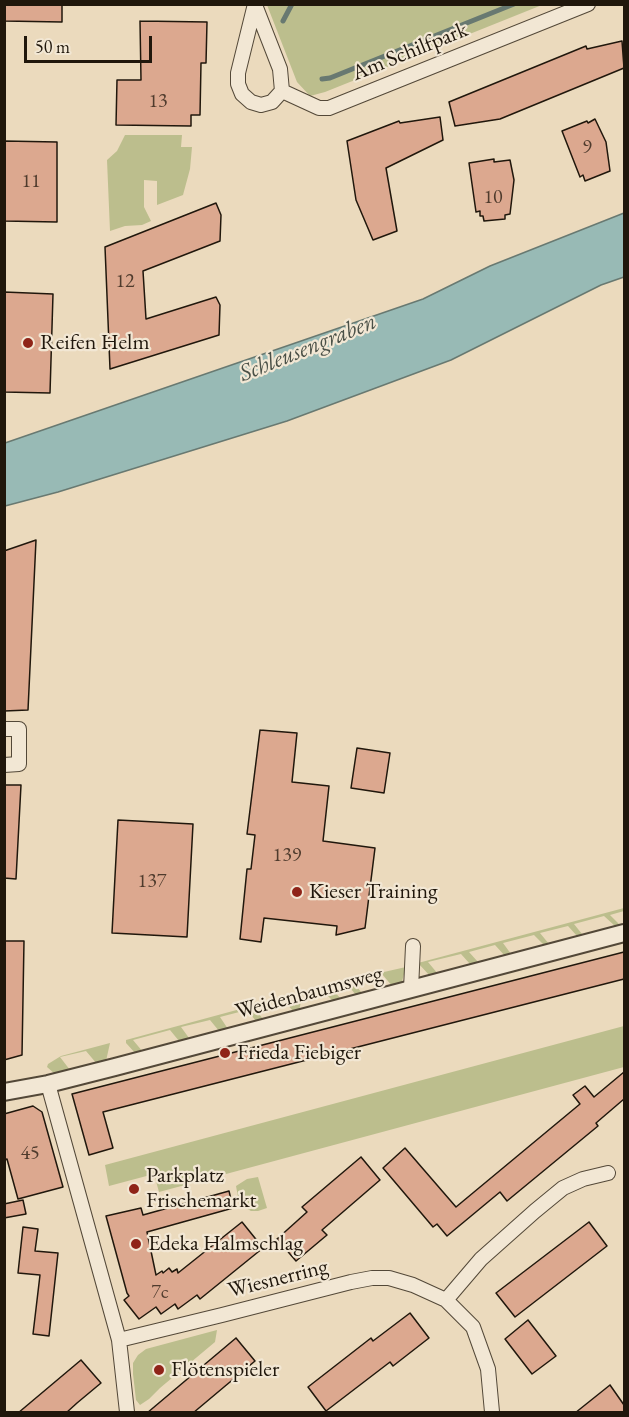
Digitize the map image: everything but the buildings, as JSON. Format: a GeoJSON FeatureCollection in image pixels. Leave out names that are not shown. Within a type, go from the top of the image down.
{"type":"FeatureCollection","features":[{"type":"Feature","properties":{"kind":"street","name":"Am Schilfpark"},"geometry":{"type":"LineString","coordinates":[[282,91],[319,108],[328,108],[588,4]]}},
{"type":"Feature","properties":{"kind":"street"},"geometry":{"type":"LineString","coordinates":[[255,5],[280,69],[282,91],[272,102],[261,105],[251,102],[242,94],[238,84],[238,74],[255,5]]}},
{"type":"Feature","properties":{"kind":"street"},"geometry":{"type":"LineString","coordinates":[[4,729],[19,729],[19,764],[4,765]]}},
{"type":"Feature","properties":{"kind":"street","name":"Weidenbaumsweg"},"geometry":{"type":"LineString","coordinates":[[4,1092],[48,1084],[624,933]]}},
{"type":"Feature","properties":{"kind":"street"},"geometry":{"type":"LineString","coordinates":[[411,989],[414,946]]}},
{"type":"Feature","properties":{"kind":"street"},"geometry":{"type":"LineString","coordinates":[[48,1084],[119,1340],[127,1413]]}},
{"type":"Feature","properties":{"kind":"street"},"geometry":{"type":"LineString","coordinates":[[446,1300],[481,1259],[563,1188],[595,1175],[608,1173]]}},
{"type":"Feature","properties":{"kind":"street","name":"Wiesnerring"},"geometry":{"type":"LineString","coordinates":[[119,1340],[317,1290],[372,1278],[389,1278],[413,1285],[446,1300],[473,1327],[488,1369],[492,1413]]}},
{"type":"Feature","properties":{"kind":"green space"},"geometry":{"type":"Polygon","coordinates":[[[267,5],[542,5],[310,96],[297,82],[267,5]]]}},
{"type":"Feature","properties":{"kind":"green space"},"geometry":{"type":"Polygon","coordinates":[[[125,135],[182,135],[181,147],[192,147],[190,169],[183,195],[157,205],[157,181],[144,180],[144,207],[151,221],[110,231],[107,160],[117,151],[125,135]]]}},
{"type":"Feature","properties":{"kind":"green space"},"geometry":{"type":"Polygon","coordinates":[[[624,908],[624,911],[610,915],[620,925],[615,926],[604,916],[574,924],[582,934],[577,936],[568,926],[540,933],[549,944],[544,945],[534,935],[503,943],[511,954],[505,956],[495,945],[469,952],[478,962],[470,964],[461,954],[428,962],[438,974],[430,976],[418,963],[624,908]]]}},
{"type":"Feature","properties":{"kind":"green space"},"geometry":{"type":"Polygon","coordinates":[[[406,967],[401,985],[393,987],[382,974],[352,981],[362,993],[356,995],[346,983],[330,987],[342,1000],[334,1002],[322,990],[322,986],[406,967]]]}},
{"type":"Feature","properties":{"kind":"green space"},"geometry":{"type":"Polygon","coordinates":[[[303,992],[299,1011],[294,1012],[283,1000],[254,1008],[263,1019],[256,1021],[247,1010],[220,1017],[228,1029],[219,1031],[210,1020],[181,1027],[189,1038],[179,1041],[170,1030],[133,1040],[143,1052],[136,1054],[126,1043],[126,1040],[303,992]]]}},
{"type":"Feature","properties":{"kind":"green space"},"geometry":{"type":"Polygon","coordinates":[[[624,1026],[624,1067],[159,1192],[154,1174],[109,1186],[105,1165],[624,1026]]]}},
{"type":"Feature","properties":{"kind":"green space"},"geometry":{"type":"Polygon","coordinates":[[[110,1043],[106,1061],[97,1064],[86,1051],[60,1057],[70,1070],[55,1074],[47,1067],[61,1056],[110,1043]]]}},
{"type":"Feature","properties":{"kind":"green space"},"geometry":{"type":"Polygon","coordinates":[[[258,1177],[267,1208],[251,1211],[242,1206],[236,1186],[247,1179],[258,1177]]]}},
{"type":"Feature","properties":{"kind":"green space"},"geometry":{"type":"Polygon","coordinates":[[[217,1330],[215,1342],[140,1405],[136,1400],[133,1374],[133,1363],[138,1355],[146,1349],[217,1330]]]}},
{"type":"Feature","properties":{"kind":"water","name":"Schleusengraben"},"geometry":{"type":"Polygon","coordinates":[[[624,213],[624,277],[601,285],[451,360],[287,421],[58,492],[5,506],[5,443],[423,299],[490,266],[624,213]]]}},
{"type":"Feature","properties":{"kind":"waterway"},"geometry":{"type":"LineString","coordinates":[[283,21],[292,4]]}},
{"type":"Feature","properties":{"kind":"waterway"},"geometry":{"type":"LineString","coordinates":[[322,79],[330,78],[514,4]]}},
{"type":"Feature","properties":{"kind":"place","name":"Reifen Helm"},"geometry":{"type":"Point","coordinates":[28,343]}},
{"type":"Feature","properties":{"kind":"place","name":"Kieser Training"},"geometry":{"type":"Point","coordinates":[297,892]}},
{"type":"Feature","properties":{"kind":"place","name":"Frieda Fiebiger"},"geometry":{"type":"Point","coordinates":[225,1053]}},
{"type":"Feature","properties":{"kind":"place","name":"Parkplatz Frischemarkt"},"geometry":{"type":"Point","coordinates":[134,1189]}},
{"type":"Feature","properties":{"kind":"place","name":"Edeka Halmschlag"},"geometry":{"type":"Point","coordinates":[136,1244]}},
{"type":"Feature","properties":{"kind":"place","name":"Flötenspieler"},"geometry":{"type":"Point","coordinates":[159,1370]}}]}
